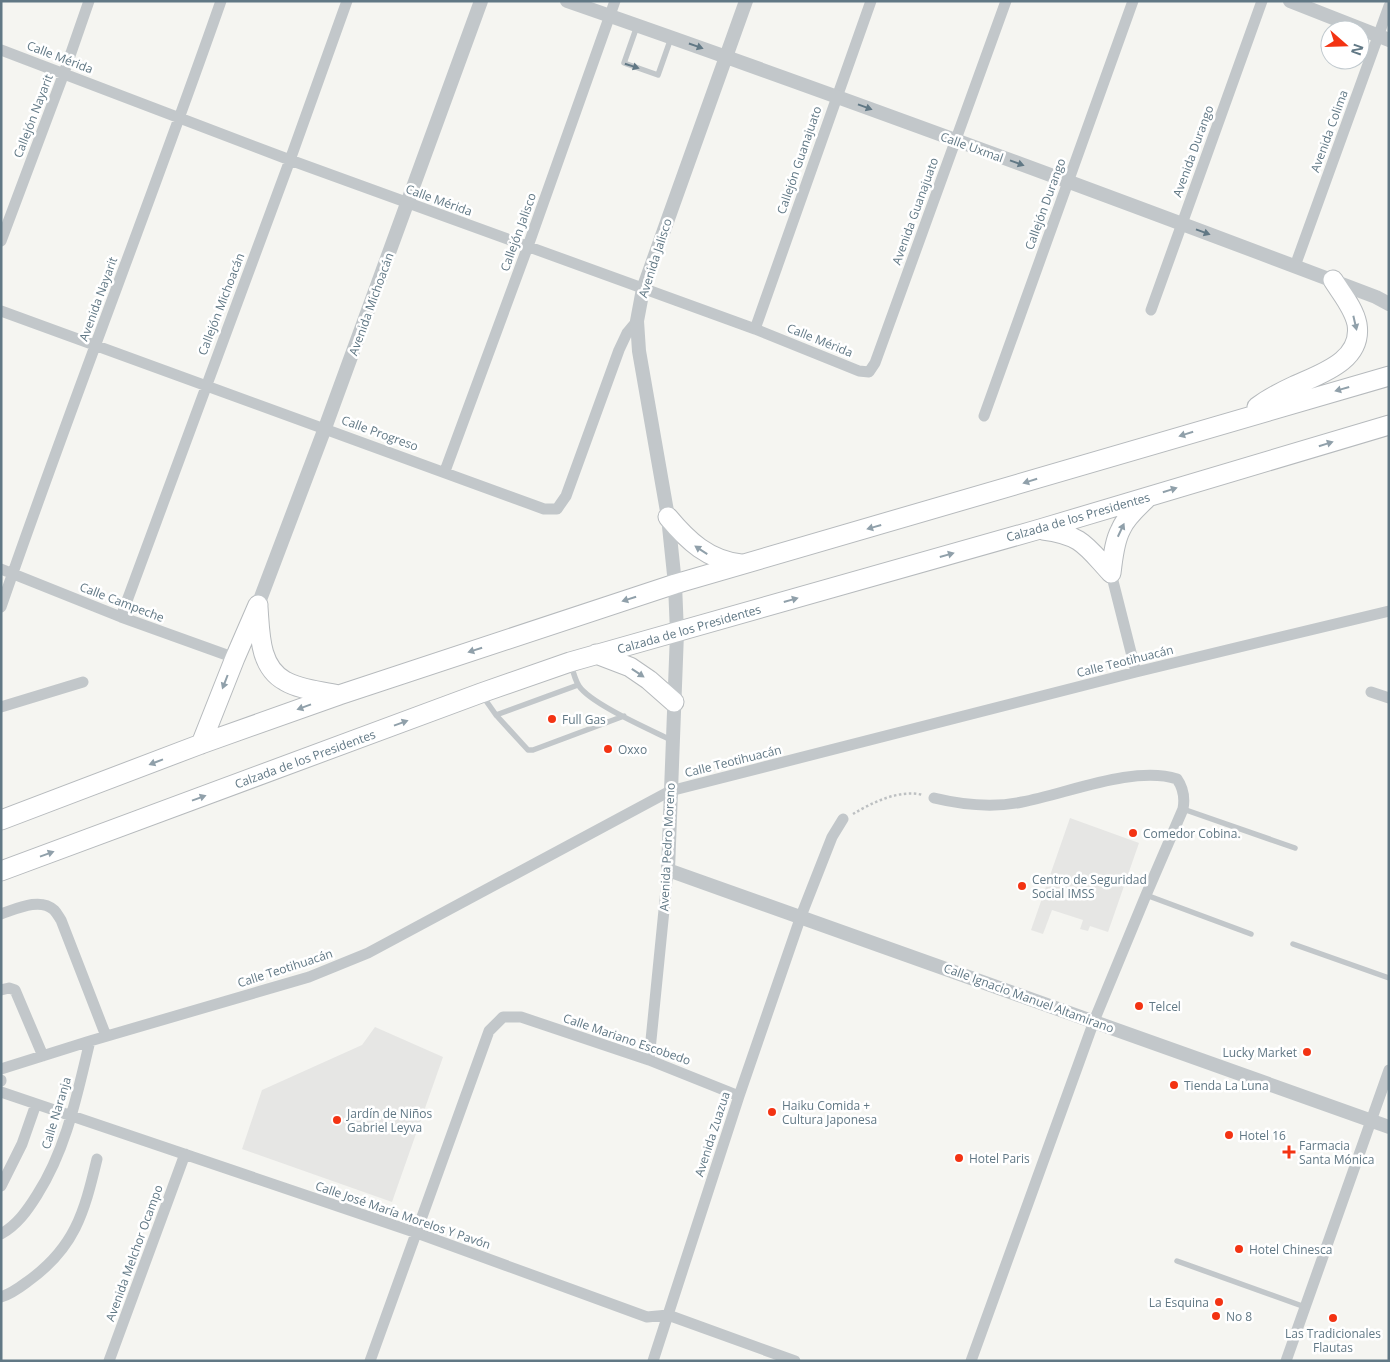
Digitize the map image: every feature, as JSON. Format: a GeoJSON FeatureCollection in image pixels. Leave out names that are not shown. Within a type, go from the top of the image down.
{"type":"FeatureCollection","features":[{"type":"Feature","properties":{"kind":"highway"},"geometry":{"type":"LineString","coordinates":[[1241,418],[1271,397],[1338,365],[1352,349],[1358,336],[1357,322],[1333,280]]}},
{"type":"Feature","properties":{"kind":"highway"},"geometry":{"type":"LineString","coordinates":[[1,820],[201,744],[339,695],[676,584],[1389,376]]}},
{"type":"Feature","properties":{"kind":"highway","name":"Calzada de los Presidentes"},"geometry":{"type":"LineString","coordinates":[[1,871],[481,693],[570,662],[1040,529],[1389,425]]}},
{"type":"Feature","properties":{"kind":"highway"},"geometry":{"type":"LineString","coordinates":[[1111,573],[1115,545],[1121,528],[1149,496]]}},
{"type":"Feature","properties":{"kind":"highway"},"geometry":{"type":"LineString","coordinates":[[668,517],[689,541],[701,550],[729,563],[745,564]]}},
{"type":"Feature","properties":{"kind":"highway"},"geometry":{"type":"LineString","coordinates":[[1040,529],[1065,533],[1084,543],[1111,573]]}},
{"type":"Feature","properties":{"kind":"highway"},"geometry":{"type":"LineString","coordinates":[[201,744],[234,658],[258,605]]}},
{"type":"Feature","properties":{"kind":"highway"},"geometry":{"type":"LineString","coordinates":[[258,605],[264,657],[273,671],[285,682],[339,695]]}},
{"type":"Feature","properties":{"kind":"highway"},"geometry":{"type":"LineString","coordinates":[[596,654],[630,668],[649,680],[674,702]]}},
{"type":"Feature","properties":{"kind":"street","name":"Callejón Nayarit"},"geometry":{"type":"LineString","coordinates":[[1,241],[90,1]]}},
{"type":"Feature","properties":{"kind":"street","name":"Avenida Nayarit"},"geometry":{"type":"LineString","coordinates":[[1,607],[221,1]]}},
{"type":"Feature","properties":{"kind":"street","name":"Callejón Michoacán"},"geometry":{"type":"LineString","coordinates":[[121,617],[290,160],[346,1]]}},
{"type":"Feature","properties":{"kind":"street","name":"Avenida Michoacán"},"geometry":{"type":"LineString","coordinates":[[258,605],[325,428],[481,1]]}},
{"type":"Feature","properties":{"kind":"street","name":"Calle Uxmal"},"geometry":{"type":"LineString","coordinates":[[567,1],[1182,224],[1382,298],[1389,304]]}},
{"type":"Feature","properties":{"kind":"street","name":"Callejón Jalisco"},"geometry":{"type":"LineString","coordinates":[[445,471],[528,246],[615,1]]}},
{"type":"Feature","properties":{"kind":"street","name":"Avenida Jalisco"},"geometry":{"type":"LineString","coordinates":[[677,633],[676,584],[668,517],[639,351],[637,321],[643,289],[746,1]]}},
{"type":"Feature","properties":{"kind":"street","name":"Callejón Guanajuato"},"geometry":{"type":"LineString","coordinates":[[755,329],[871,1]]}},
{"type":"Feature","properties":{"kind":"street","name":"Avenida Guanajuato"},"geometry":{"type":"LineString","coordinates":[[869,372],[875,363],[1006,1]]}},
{"type":"Feature","properties":{"kind":"street","name":"Callejón Durango"},"geometry":{"type":"LineString","coordinates":[[984,416],[1133,1]]}},
{"type":"Feature","properties":{"kind":"street","name":"Avenida Durango"},"geometry":{"type":"LineString","coordinates":[[1151,310],[1262,1]]}},
{"type":"Feature","properties":{"kind":"street"},"geometry":{"type":"LineString","coordinates":[[1290,1],[1383,38]]}},
{"type":"Feature","properties":{"kind":"street","name":"Avenida Colima"},"geometry":{"type":"LineString","coordinates":[[1294,266],[1383,38],[1389,6]]}},
{"type":"Feature","properties":{"kind":"street","name":"Calle Mérida"},"geometry":{"type":"LineString","coordinates":[[1,50],[290,160],[755,329],[859,371],[869,372]]}},
{"type":"Feature","properties":{"kind":"street","name":"Calle Progreso"},"geometry":{"type":"LineString","coordinates":[[1,311],[445,471],[544,509],[557,509],[566,496],[619,350],[627,333],[637,321]]}},
{"type":"Feature","properties":{"kind":"street","name":"Calle Campeche"},"geometry":{"type":"LineString","coordinates":[[1,569],[121,617],[234,658]]}},
{"type":"Feature","properties":{"kind":"street"},"geometry":{"type":"LineString","coordinates":[[1111,573],[1136,672]]}},
{"type":"Feature","properties":{"kind":"street","name":"Calle Teotihuacán"},"geometry":{"type":"LineString","coordinates":[[1,1068],[90,1040],[309,977],[368,953],[670,791],[1136,672],[1389,611]]}},
{"type":"Feature","properties":{"kind":"street","name":"Avenida Pedro Moreno"},"geometry":{"type":"LineString","coordinates":[[649,1060],[668,870],[677,633]]}},
{"type":"Feature","properties":{"kind":"street"},"geometry":{"type":"LineString","coordinates":[[1,706],[84,682]]}},
{"type":"Feature","properties":{"kind":"street"},"geometry":{"type":"LineString","coordinates":[[1371,692],[1389,698]]}},
{"type":"Feature","properties":{"kind":"street"},"geometry":{"type":"LineString","coordinates":[[934,798],[960,804],[1020,803],[1122,778],[1152,775],[1177,779],[1181,785],[1184,804],[1094,1021],[972,1361]]}},
{"type":"Feature","properties":{"kind":"street","name":"Avenida Zuazua"},"geometry":{"type":"LineString","coordinates":[[653,1361],[800,916],[832,838],[843,820]]}},
{"type":"Feature","properties":{"kind":"street","name":"Calle Ignacio Manuel Altamirano"},"geometry":{"type":"LineString","coordinates":[[668,870],[1389,1127]]}},
{"type":"Feature","properties":{"kind":"street"},"geometry":{"type":"LineString","coordinates":[[1,914],[30,904],[43,905],[54,909],[65,928],[106,1036]]}},
{"type":"Feature","properties":{"kind":"street"},"geometry":{"type":"LineString","coordinates":[[6,989],[17,994],[43,1056]]}},
{"type":"Feature","properties":{"kind":"street","name":"Calle Mariano Escobedo"},"geometry":{"type":"LineString","coordinates":[[416,1232],[490,1031],[503,1017],[521,1017],[649,1060],[739,1096]]}},
{"type":"Feature","properties":{"kind":"street","name":"Calle Naranja"},"geometry":{"type":"LineString","coordinates":[[1,1234],[24,1215],[60,1152],[72,1116],[90,1040]]}},
{"type":"Feature","properties":{"kind":"street"},"geometry":{"type":"LineString","coordinates":[[1289,1360],[1305,1307],[1389,1070]]}},
{"type":"Feature","properties":{"kind":"street","name":"Calle José María Morelos Y Pavón"},"geometry":{"type":"LineString","coordinates":[[1,1092],[416,1232],[647,1317],[668,1315],[795,1361]]}},
{"type":"Feature","properties":{"kind":"street"},"geometry":{"type":"LineString","coordinates":[[1,1186],[22,1144],[36,1104]]}},
{"type":"Feature","properties":{"kind":"street","name":"Avenida Melchor Ocampo"},"geometry":{"type":"LineString","coordinates":[[109,1361],[186,1154]]}},
{"type":"Feature","properties":{"kind":"street"},"geometry":{"type":"LineString","coordinates":[[1,1298],[8,1296],[34,1277],[58,1256],[74,1232],[86,1205],[97,1159]]}},
{"type":"Feature","properties":{"kind":"street"},"geometry":{"type":"LineString","coordinates":[[370,1361],[416,1232]]}},
{"type":"Feature","properties":{"kind":"lane"},"geometry":{"type":"LineString","coordinates":[[637,26],[624,63],[658,75],[672,38]]}},
{"type":"Feature","properties":{"kind":"lane"},"geometry":{"type":"LineString","coordinates":[[570,662],[578,685],[584,692],[624,716],[672,740]]}},
{"type":"Feature","properties":{"kind":"lane"},"geometry":{"type":"LineString","coordinates":[[496,715],[578,685]]}},
{"type":"Feature","properties":{"kind":"lane"},"geometry":{"type":"LineString","coordinates":[[481,693],[496,715],[525,748],[533,750],[624,716]]}},
{"type":"Feature","properties":{"kind":"lane"},"geometry":{"type":"LineString","coordinates":[[1184,804],[1295,848]]}},
{"type":"Feature","properties":{"kind":"lane"},"geometry":{"type":"LineString","coordinates":[[1146,895],[1251,934]]}},
{"type":"Feature","properties":{"kind":"lane"},"geometry":{"type":"LineString","coordinates":[[1293,944],[1389,978]]}},
{"type":"Feature","properties":{"kind":"lane"},"geometry":{"type":"LineString","coordinates":[[1177,1261],[1305,1307]]}},
{"type":"Feature","properties":{"kind":"path"},"geometry":{"type":"LineString","coordinates":[[843,820],[859,810],[898,794],[909,793],[934,798]]}},
{"type":"Feature","properties":{"kind":"shaded area"},"geometry":{"type":"Polygon","coordinates":[[[1070,818],[1139,843],[1108,932],[1090,926],[1088,931],[1080,929],[1083,920],[1052,910],[1043,934],[1031,930],[1070,818]]]}},
{"type":"Feature","properties":{"kind":"shaded area","name":"Jardín de Niños Gabriel Leyva"},"geometry":{"type":"Polygon","coordinates":[[[375,1027],[443,1057],[392,1202],[242,1149],[262,1090],[362,1045],[375,1027]]]}},
{"type":"Feature","properties":{"kind":"place","name":"Full Gas"},"geometry":{"type":"Point","coordinates":[552,719]}},
{"type":"Feature","properties":{"kind":"place","name":"Oxxo"},"geometry":{"type":"Point","coordinates":[608,749]}},
{"type":"Feature","properties":{"kind":"place","name":"Comedor Cobina."},"geometry":{"type":"Point","coordinates":[1133,833]}},
{"type":"Feature","properties":{"kind":"place","name":"Centro de Seguridad Social IMSS"},"geometry":{"type":"Point","coordinates":[1022,886]}},
{"type":"Feature","properties":{"kind":"place","name":"Telcel"},"geometry":{"type":"Point","coordinates":[1139,1006]}},
{"type":"Feature","properties":{"kind":"place","name":"Lucky Market"},"geometry":{"type":"Point","coordinates":[1307,1052]}},
{"type":"Feature","properties":{"kind":"place","name":"Tienda La Luna"},"geometry":{"type":"Point","coordinates":[1174,1085]}},
{"type":"Feature","properties":{"kind":"place","name":"Haiku Comida + Cultura Japonesa"},"geometry":{"type":"Point","coordinates":[772,1112]}},
{"type":"Feature","properties":{"kind":"place","name":"Jardín de Niños Gabriel Leyva"},"geometry":{"type":"Point","coordinates":[337,1120]}},
{"type":"Feature","properties":{"kind":"place","name":"Hotel 16"},"geometry":{"type":"Point","coordinates":[1229,1135]}},
{"type":"Feature","properties":{"kind":"place","name":"Farmacia Santa Mónica"},"geometry":{"type":"Point","coordinates":[1289,1152]}},
{"type":"Feature","properties":{"kind":"place","name":"Hotel Paris"},"geometry":{"type":"Point","coordinates":[959,1158]}},
{"type":"Feature","properties":{"kind":"place","name":"Hotel Chinesca"},"geometry":{"type":"Point","coordinates":[1239,1249]}},
{"type":"Feature","properties":{"kind":"place","name":"La Esquina"},"geometry":{"type":"Point","coordinates":[1219,1302]}},
{"type":"Feature","properties":{"kind":"place","name":"No 8"},"geometry":{"type":"Point","coordinates":[1216,1316]}},
{"type":"Feature","properties":{"kind":"place","name":"Las Tradicionales Flautas"},"geometry":{"type":"Point","coordinates":[1333,1318]}}]}
